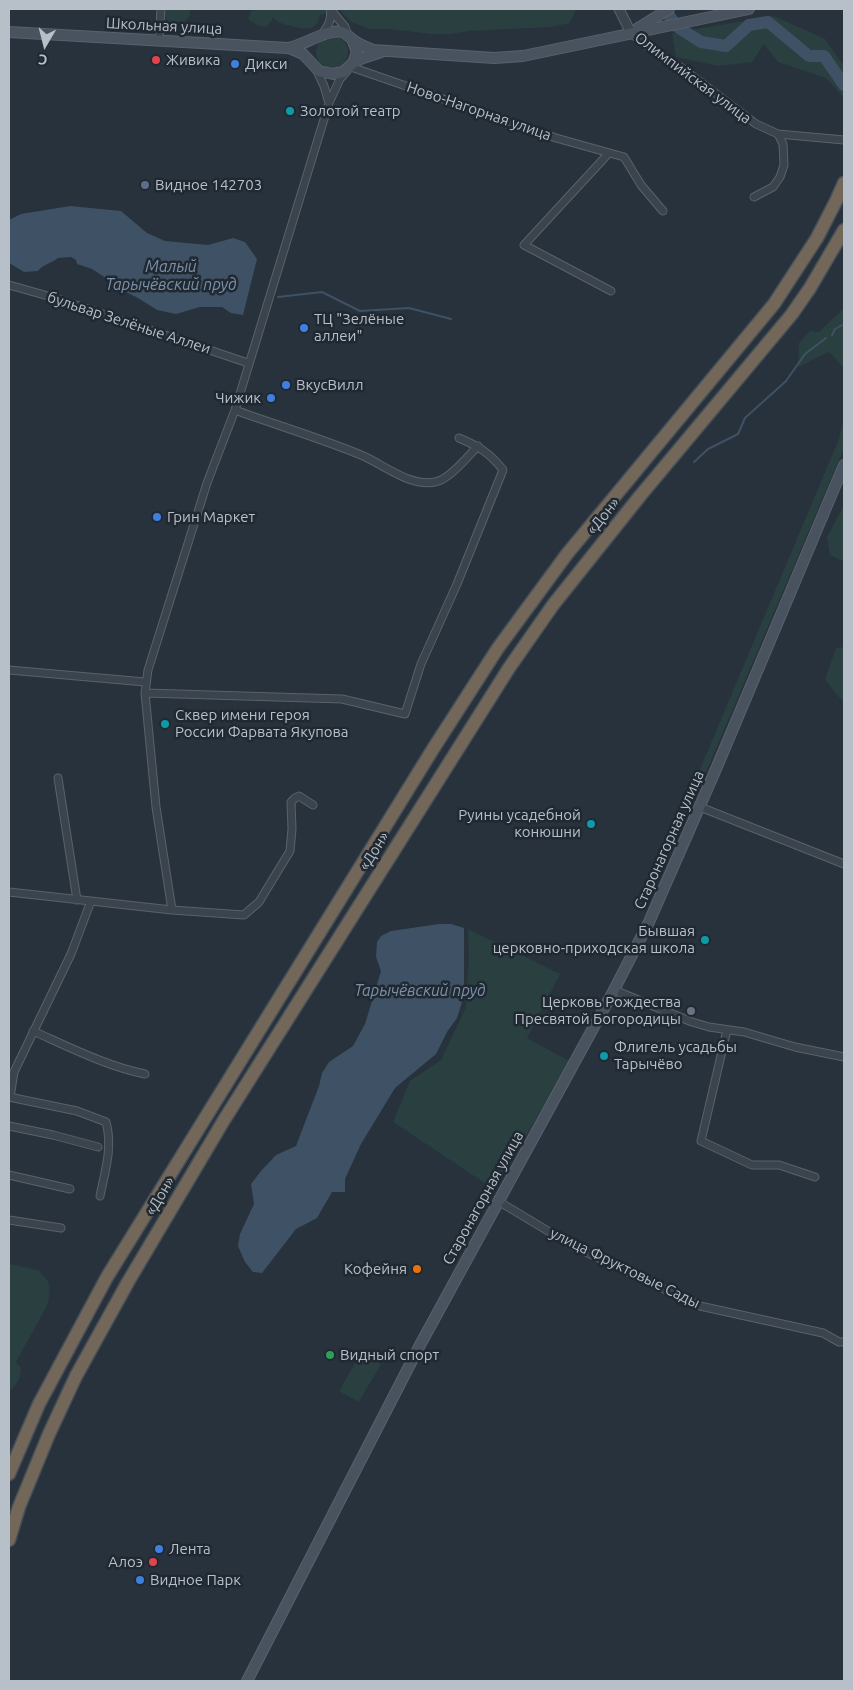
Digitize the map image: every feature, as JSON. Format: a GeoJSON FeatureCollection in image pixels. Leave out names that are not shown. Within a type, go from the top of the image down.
{"type":"FeatureCollection","features":[{"type":"Feature","properties":{"kind":"highway","name":"«Дон»"},"geometry":{"type":"LineString","coordinates":[[9,1474],[39,1404],[107,1277],[407,791],[498,648],[567,554],[774,304],[817,238],[844,182]]}},
{"type":"Feature","properties":{"kind":"highway","name":"«Дон»"},"geometry":{"type":"LineString","coordinates":[[9,1540],[19,1507],[68,1392],[128,1282],[224,1120],[509,668],[553,605],[634,504],[792,314],[816,279],[844,230]]}},
{"type":"Feature","properties":{"kind":"main road"},"geometry":{"type":"LineString","coordinates":[[631,33],[670,9]]}},
{"type":"Feature","properties":{"kind":"main road"},"geometry":{"type":"LineString","coordinates":[[288,48],[300,46],[328,32],[336,31],[373,50],[509,58],[749,9]]}},
{"type":"Feature","properties":{"kind":"main road","name":"Школьная улица"},"geometry":{"type":"LineString","coordinates":[[9,32],[288,48]]}},
{"type":"Feature","properties":{"kind":"main road"},"geometry":{"type":"LineString","coordinates":[[314,66],[312,48],[320,37]]}},
{"type":"Feature","properties":{"kind":"main road"},"geometry":{"type":"LineString","coordinates":[[350,37],[357,52],[351,66]]}},
{"type":"Feature","properties":{"kind":"main road"},"geometry":{"type":"LineString","coordinates":[[288,48],[302,54],[323,72],[333,74],[374,54],[390,52]]}},
{"type":"Feature","properties":{"kind":"main road","name":"Старонагорная улица"},"geometry":{"type":"LineString","coordinates":[[247,1681],[420,1345],[614,990],[663,894],[844,465]]}},
{"type":"Feature","properties":{"kind":"street"},"geometry":{"type":"LineString","coordinates":[[159,40],[161,9]]}},
{"type":"Feature","properties":{"kind":"street"},"geometry":{"type":"LineString","coordinates":[[320,37],[330,22],[332,14],[330,9],[345,27],[350,37]]}},
{"type":"Feature","properties":{"kind":"street","name":"Олимпийская улица"},"geometry":{"type":"LineString","coordinates":[[619,9],[631,33],[648,47],[682,68],[756,124],[778,134],[844,140]]}},
{"type":"Feature","properties":{"kind":"street"},"geometry":{"type":"LineString","coordinates":[[314,66],[324,86],[329,103]]}},
{"type":"Feature","properties":{"kind":"street"},"geometry":{"type":"LineString","coordinates":[[172,910],[156,807],[145,682],[207,483],[235,410],[329,103],[340,79],[351,66]]}},
{"type":"Feature","properties":{"kind":"street","name":"Ново-Нагорная улица"},"geometry":{"type":"LineString","coordinates":[[351,66],[547,135],[608,154],[624,157],[640,184],[663,212]]}},
{"type":"Feature","properties":{"kind":"street"},"geometry":{"type":"LineString","coordinates":[[754,197],[773,187],[780,177],[784,165],[783,144],[778,134]]}},
{"type":"Feature","properties":{"kind":"street"},"geometry":{"type":"LineString","coordinates":[[608,154],[524,245],[611,291]]}},
{"type":"Feature","properties":{"kind":"street","name":"бульвар Зелёные Аллеи"},"geometry":{"type":"LineString","coordinates":[[9,285],[55,298],[248,363]]}},
{"type":"Feature","properties":{"kind":"street"},"geometry":{"type":"LineString","coordinates":[[235,410],[361,455],[405,478],[424,482],[436,482],[449,475],[478,446]]}},
{"type":"Feature","properties":{"kind":"street"},"geometry":{"type":"LineString","coordinates":[[145,693],[342,699],[405,714],[421,664],[457,584],[503,470],[496,461],[478,446],[459,438]]}},
{"type":"Feature","properties":{"kind":"street"},"geometry":{"type":"LineString","coordinates":[[9,670],[145,682]]}},
{"type":"Feature","properties":{"kind":"street"},"geometry":{"type":"LineString","coordinates":[[58,778],[77,900]]}},
{"type":"Feature","properties":{"kind":"street"},"geometry":{"type":"LineString","coordinates":[[9,892],[172,910],[244,915],[259,902],[290,851],[292,830],[291,802],[300,796],[313,805]]}},
{"type":"Feature","properties":{"kind":"street"},"geometry":{"type":"LineString","coordinates":[[700,807],[844,864]]}},
{"type":"Feature","properties":{"kind":"street"},"geometry":{"type":"LineString","coordinates":[[91,901],[72,954],[14,1072],[10,1097],[76,1111],[106,1122],[110,1136],[100,1196]]}},
{"type":"Feature","properties":{"kind":"street"},"geometry":{"type":"LineString","coordinates":[[614,990],[692,1022],[744,1032],[795,1047],[844,1057]]}},
{"type":"Feature","properties":{"kind":"street"},"geometry":{"type":"LineString","coordinates":[[727,1030],[701,1141],[752,1165],[779,1164],[815,1177]]}},
{"type":"Feature","properties":{"kind":"street"},"geometry":{"type":"LineString","coordinates":[[33,1031],[78,1051],[145,1074]]}},
{"type":"Feature","properties":{"kind":"street"},"geometry":{"type":"LineString","coordinates":[[9,1126],[98,1147]]}},
{"type":"Feature","properties":{"kind":"street"},"geometry":{"type":"LineString","coordinates":[[9,1175],[70,1189]]}},
{"type":"Feature","properties":{"kind":"street","name":"улица Фруктовые Сады"},"geometry":{"type":"LineString","coordinates":[[498,1202],[573,1246],[700,1306],[823,1334],[839,1342],[844,1342]]}},
{"type":"Feature","properties":{"kind":"street"},"geometry":{"type":"LineString","coordinates":[[9,1220],[61,1228]]}},
{"type":"Feature","properties":{"kind":"green space"},"geometry":{"type":"Polygon","coordinates":[[[166,9],[190,9],[190,15],[184,23],[175,25],[168,23],[165,15],[166,9]]]}},
{"type":"Feature","properties":{"kind":"green space"},"geometry":{"type":"Polygon","coordinates":[[[252,9],[324,9],[326,13],[320,15],[316,25],[309,28],[284,24],[273,18],[267,27],[257,25],[248,19],[252,9]]]}},
{"type":"Feature","properties":{"kind":"green space"},"geometry":{"type":"Polygon","coordinates":[[[339,9],[576,9],[570,23],[550,27],[431,34],[390,29],[370,29],[351,22],[339,9]]]}},
{"type":"Feature","properties":{"kind":"green space"},"geometry":{"type":"Polygon","coordinates":[[[774,16],[825,39],[844,66],[843,97],[826,78],[778,62],[764,44],[752,62],[718,66],[676,57],[672,33],[774,16]]]}},
{"type":"Feature","properties":{"kind":"green space"},"geometry":{"type":"Polygon","coordinates":[[[332,36],[338,37],[343,41],[347,46],[347,58],[343,63],[338,67],[332,68],[326,67],[321,63],[317,58],[316,52],[317,46],[321,41],[326,37],[332,36]]]}},
{"type":"Feature","properties":{"kind":"green space"},"geometry":{"type":"Polygon","coordinates":[[[844,308],[844,374],[843,367],[829,352],[798,367],[799,343],[810,331],[819,332],[844,308]]]}},
{"type":"Feature","properties":{"kind":"green space"},"geometry":{"type":"Polygon","coordinates":[[[844,417],[844,448],[695,798],[690,793],[839,439],[844,417]]]}},
{"type":"Feature","properties":{"kind":"green space"},"geometry":{"type":"Polygon","coordinates":[[[844,505],[844,562],[830,555],[827,537],[844,505]]]}},
{"type":"Feature","properties":{"kind":"green space"},"geometry":{"type":"Polygon","coordinates":[[[844,647],[844,702],[825,679],[836,648],[844,647]]]}},
{"type":"Feature","properties":{"kind":"green space"},"geometry":{"type":"Polygon","coordinates":[[[468,929],[560,974],[527,1038],[569,1061],[495,1190],[393,1122],[410,1081],[441,1060],[466,1007],[469,957],[468,929]]]}},
{"type":"Feature","properties":{"kind":"green space"},"geometry":{"type":"Polygon","coordinates":[[[9,1264],[38,1270],[48,1281],[50,1289],[48,1304],[16,1362],[21,1368],[19,1378],[9,1391],[9,1264]]]}},
{"type":"Feature","properties":{"kind":"green space"},"geometry":{"type":"Polygon","coordinates":[[[361,1353],[381,1364],[359,1402],[339,1391],[361,1353]]]}},
{"type":"Feature","properties":{"kind":"water","name":"Малый Тарычёвский пруд"},"geometry":{"type":"Polygon","coordinates":[[[70,206],[121,211],[147,233],[165,241],[208,245],[233,238],[245,242],[257,259],[243,315],[231,313],[222,307],[200,307],[176,314],[157,310],[114,286],[92,269],[77,264],[76,260],[71,257],[58,258],[38,271],[24,272],[9,263],[9,220],[21,214],[70,206]]]}},
{"type":"Feature","properties":{"kind":"water","name":"Тарычёвский пруд"},"geometry":{"type":"Polygon","coordinates":[[[451,924],[464,928],[464,996],[457,1018],[447,1032],[436,1054],[395,1088],[361,1144],[345,1179],[345,1192],[332,1192],[317,1218],[296,1229],[262,1273],[253,1272],[245,1262],[238,1246],[240,1234],[254,1204],[251,1184],[276,1155],[296,1146],[319,1086],[322,1073],[329,1062],[353,1046],[365,1024],[381,971],[376,957],[377,942],[381,936],[391,931],[451,924]]]}},
{"type":"Feature","properties":{"kind":"waterway"},"geometry":{"type":"LineString","coordinates":[[665,9],[676,26],[701,42],[726,46],[749,25],[768,22],[809,56],[824,56],[844,85]]}},
{"type":"Feature","properties":{"kind":"waterway"},"geometry":{"type":"LineString","coordinates":[[278,297],[322,292],[360,311],[409,308],[451,319]]}},
{"type":"Feature","properties":{"kind":"waterway"},"geometry":{"type":"LineString","coordinates":[[832,335],[835,329],[844,324]]}},
{"type":"Feature","properties":{"kind":"waterway"},"geometry":{"type":"LineString","coordinates":[[694,462],[708,449],[738,434],[745,418],[786,381],[805,354],[826,338]]}},
{"type":"Feature","properties":{"kind":"place","name":"Живика"},"geometry":{"type":"Point","coordinates":[156,60]}},
{"type":"Feature","properties":{"kind":"place","name":"Дикси"},"geometry":{"type":"Point","coordinates":[235,64]}},
{"type":"Feature","properties":{"kind":"place","name":"Золотой театр"},"geometry":{"type":"Point","coordinates":[290,111]}},
{"type":"Feature","properties":{"kind":"place","name":"Видное 142703"},"geometry":{"type":"Point","coordinates":[145,185]}},
{"type":"Feature","properties":{"kind":"place","name":"ТЦ \"Зелёные аллеи\""},"geometry":{"type":"Point","coordinates":[304,328]}},
{"type":"Feature","properties":{"kind":"place","name":"ВкусВилл"},"geometry":{"type":"Point","coordinates":[286,385]}},
{"type":"Feature","properties":{"kind":"place","name":"Чижик"},"geometry":{"type":"Point","coordinates":[271,398]}},
{"type":"Feature","properties":{"kind":"place","name":"Грин Маркет"},"geometry":{"type":"Point","coordinates":[157,517]}},
{"type":"Feature","properties":{"kind":"place","name":"Сквер имени героя России Фарвата Якупова"},"geometry":{"type":"Point","coordinates":[165,724]}},
{"type":"Feature","properties":{"kind":"place","name":"Руины усадебной конюшни"},"geometry":{"type":"Point","coordinates":[591,824]}},
{"type":"Feature","properties":{"kind":"place","name":"Бывшая церковно-приходская школа"},"geometry":{"type":"Point","coordinates":[705,940]}},
{"type":"Feature","properties":{"kind":"place","name":"Церковь Рождества Пресвятой Богородицы"},"geometry":{"type":"Point","coordinates":[691,1011]}},
{"type":"Feature","properties":{"kind":"place","name":"Флигель усадьбы Тарычёво"},"geometry":{"type":"Point","coordinates":[604,1056]}},
{"type":"Feature","properties":{"kind":"place","name":"Кофейня"},"geometry":{"type":"Point","coordinates":[417,1269]}},
{"type":"Feature","properties":{"kind":"place","name":"Видный спорт"},"geometry":{"type":"Point","coordinates":[330,1355]}},
{"type":"Feature","properties":{"kind":"place","name":"Лента"},"geometry":{"type":"Point","coordinates":[159,1549]}},
{"type":"Feature","properties":{"kind":"place","name":"Алоэ"},"geometry":{"type":"Point","coordinates":[153,1562]}},
{"type":"Feature","properties":{"kind":"place","name":"Видное Парк"},"geometry":{"type":"Point","coordinates":[140,1580]}}]}
